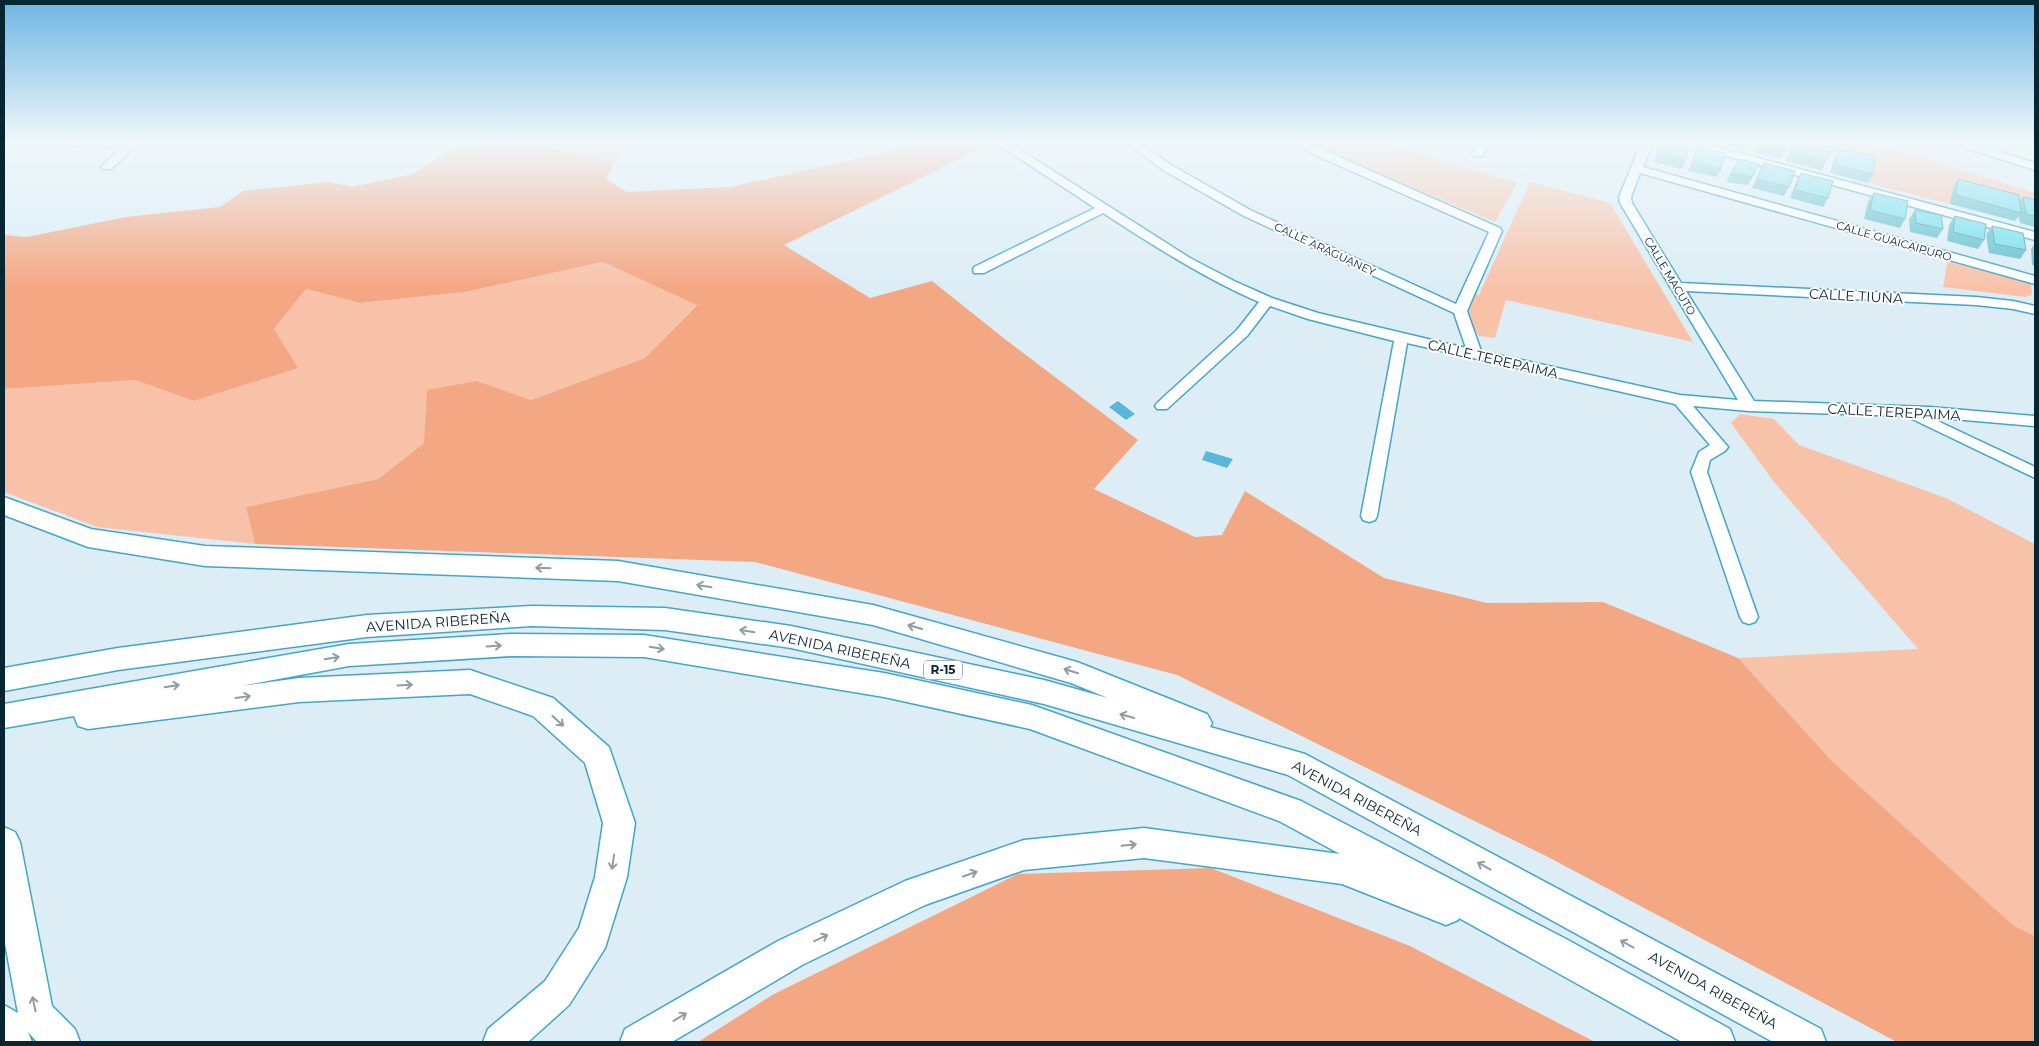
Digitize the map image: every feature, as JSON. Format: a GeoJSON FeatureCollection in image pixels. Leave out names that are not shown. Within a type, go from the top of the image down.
{"type":"FeatureCollection","features":[{"type":"Feature","properties":{"kind":"main road"},"geometry":{"type":"LineString","coordinates":[[4,506],[88,538],[205,556],[618,571],[873,615],[1077,673],[1294,762]]}},
{"type":"Feature","properties":{"kind":"main road","name":"AVENIDA RIBEREÑA"},"geometry":{"type":"LineString","coordinates":[[4,680],[118,659],[367,626],[532,616],[666,618],[791,637],[1044,692],[1272,758],[1294,762],[1808,1042]]}},
{"type":"Feature","properties":{"kind":"main road","name":"AVENIDA RIBEREÑA"},"geometry":{"type":"LineString","coordinates":[[4,716],[349,655],[512,645],[644,646],[884,685],[1032,717],[1290,811],[1554,951],[1717,1042]]}},
{"type":"Feature","properties":{"kind":"main road"},"geometry":{"type":"LineString","coordinates":[[4,729],[298,690],[470,682],[543,707],[598,756],[619,823],[611,878],[593,936],[556,993],[508,1038],[501,1042]]}},
{"type":"Feature","properties":{"kind":"main road"},"geometry":{"type":"LineString","coordinates":[[4,842],[36,1015],[62,1042]]}},
{"type":"Feature","properties":{"kind":"main road"},"geometry":{"type":"LineString","coordinates":[[638,1042],[790,953],[917,892],[1024,856],[1144,843],[1342,869],[1554,951]]}},
{"type":"Feature","properties":{"kind":"main road"},"geometry":{"type":"LineString","coordinates":[[4,1022],[14,1042]]}},
{"type":"Feature","properties":{"kind":"street","name":"CALLE TEREPAIMA"},"geometry":{"type":"LineString","coordinates":[[1073,190],[1186,261],[1229,284],[1268,301],[1313,316],[1401,338],[1680,400],[1749,406],[1906,412],[2035,421]]}},
{"type":"Feature","properties":{"kind":"street","name":"CALLE ARAGUANEY"},"geometry":{"type":"LineString","coordinates":[[1206,190],[1238,208],[1460,311]]}},
{"type":"Feature","properties":{"kind":"street"},"geometry":{"type":"LineString","coordinates":[[1404,190],[1449,208],[1496,231],[1460,311],[1475,354]]}},
{"type":"Feature","properties":{"kind":"street","name":"CALLE MACUTO"},"geometry":{"type":"LineString","coordinates":[[1628,190],[1625,197],[1626,203],[1749,406]]}},
{"type":"Feature","properties":{"kind":"street","name":"CALLE GUAICAIPURO"},"geometry":{"type":"LineString","coordinates":[[1712,190],[2035,280]]}},
{"type":"Feature","properties":{"kind":"street"},"geometry":{"type":"LineString","coordinates":[[1863,190],[2035,236]]}},
{"type":"Feature","properties":{"kind":"street"},"geometry":{"type":"LineString","coordinates":[[979,270],[1103,209]]}},
{"type":"Feature","properties":{"kind":"street","name":"CALLE TIUNA"},"geometry":{"type":"LineString","coordinates":[[1676,287],[1976,301],[2013,305],[2035,310]]}},
{"type":"Feature","properties":{"kind":"street"},"geometry":{"type":"LineString","coordinates":[[1162,406],[1242,334],[1268,301]]}},
{"type":"Feature","properties":{"kind":"street"},"geometry":{"type":"LineString","coordinates":[[1369,516],[1401,338]]}},
{"type":"Feature","properties":{"kind":"street"},"geometry":{"type":"LineString","coordinates":[[1680,400],[1720,447],[1708,452],[1702,458],[1699,472],[1749,617]]}},
{"type":"Feature","properties":{"kind":"street"},"geometry":{"type":"LineString","coordinates":[[1906,412],[2035,473]]}},
{"type":"Feature","properties":{"kind":"shaded area"},"geometry":{"type":"Polygon","coordinates":[[[254,190],[623,190],[627,192],[672,190],[897,190],[784,245],[870,298],[932,281],[1138,440],[1094,489],[1195,537],[1222,535],[1245,491],[1384,578],[1487,603],[1603,602],[1738,658],[1832,761],[2014,926],[2035,936],[2035,1042],[1897,1042],[1546,856],[1177,675],[755,562],[255,544],[246,507],[378,479],[424,443],[427,390],[477,381],[531,400],[645,358],[697,305],[603,262],[465,292],[360,303],[306,289],[274,329],[298,368],[194,401],[135,380],[4,389],[4,235],[27,237],[126,217],[220,207],[243,191],[254,190]]]}},
{"type":"Feature","properties":{"kind":"shaded area"},"geometry":{"type":"Polygon","coordinates":[[[1418,190],[1513,190],[1495,222],[1418,190]]]}},
{"type":"Feature","properties":{"kind":"shaded area"},"geometry":{"type":"Polygon","coordinates":[[[1526,190],[1560,190],[1610,203],[1693,342],[1506,300],[1495,338],[1479,336],[1463,312],[1471,293],[1479,295],[1526,190]]]}},
{"type":"Feature","properties":{"kind":"shaded area"},"geometry":{"type":"Polygon","coordinates":[[[1895,190],[2025,190],[2035,193],[2035,211],[1950,204],[1895,190]]]}},
{"type":"Feature","properties":{"kind":"shaded area"},"geometry":{"type":"Polygon","coordinates":[[[1948,259],[2026,280],[2031,284],[2032,295],[2025,297],[1943,287],[1948,259]]]}},
{"type":"Feature","properties":{"kind":"shaded area"},"geometry":{"type":"Polygon","coordinates":[[[603,262],[697,304],[645,358],[531,400],[477,381],[424,443],[378,479],[246,507],[255,544],[97,527],[4,492],[4,389],[135,380],[194,401],[297,368],[274,329],[306,289],[360,303],[465,292],[603,262]]]}},
{"type":"Feature","properties":{"kind":"shaded area"},"geometry":{"type":"Polygon","coordinates":[[[1740,414],[1774,419],[1799,445],[1946,498],[2035,544],[2035,936],[2014,926],[1832,761],[1738,658],[1918,649],[1774,482],[1731,423],[1740,414]]]}},
{"type":"Feature","properties":{"kind":"shaded area"},"geometry":{"type":"Polygon","coordinates":[[[1211,868],[1410,946],[1595,1042],[698,1042],[774,994],[1018,874],[1211,868]]]}},
{"type":"Feature","properties":{"kind":"water"},"geometry":{"type":"Polygon","coordinates":[[[1118,401],[1135,414],[1126,420],[1109,407],[1118,401]]]}},
{"type":"Feature","properties":{"kind":"water"},"geometry":{"type":"Polygon","coordinates":[[[1206,451],[1233,459],[1227,468],[1202,460],[1206,451]]]}},
{"type":"Feature","properties":{"kind":"building"},"geometry":{"type":"Polygon","coordinates":[[[1795,190],[1830,190],[1828,198],[1795,190]]]}},
{"type":"Feature","properties":{"kind":"building"},"geometry":{"type":"Polygon","coordinates":[[[1957,190],[1999,190],[2019,195],[2021,213],[1956,195],[1957,190]]]}},
{"type":"Feature","properties":{"kind":"building"},"geometry":{"type":"Polygon","coordinates":[[[1874,193],[1908,201],[1905,219],[1870,210],[1874,193]]]}},
{"type":"Feature","properties":{"kind":"building"},"geometry":{"type":"Polygon","coordinates":[[[2023,197],[2035,200],[2035,216],[2026,214],[2023,197]]]}},
{"type":"Feature","properties":{"kind":"building"},"geometry":{"type":"Polygon","coordinates":[[[1915,210],[1941,215],[1943,229],[1916,223],[1915,210]]]}},
{"type":"Feature","properties":{"kind":"building"},"geometry":{"type":"Polygon","coordinates":[[[1955,216],[1986,224],[1984,240],[1953,232],[1955,216]]]}},
{"type":"Feature","properties":{"kind":"building"},"geometry":{"type":"Polygon","coordinates":[[[1992,226],[2023,233],[2026,250],[1995,244],[1992,226]]]}}]}
